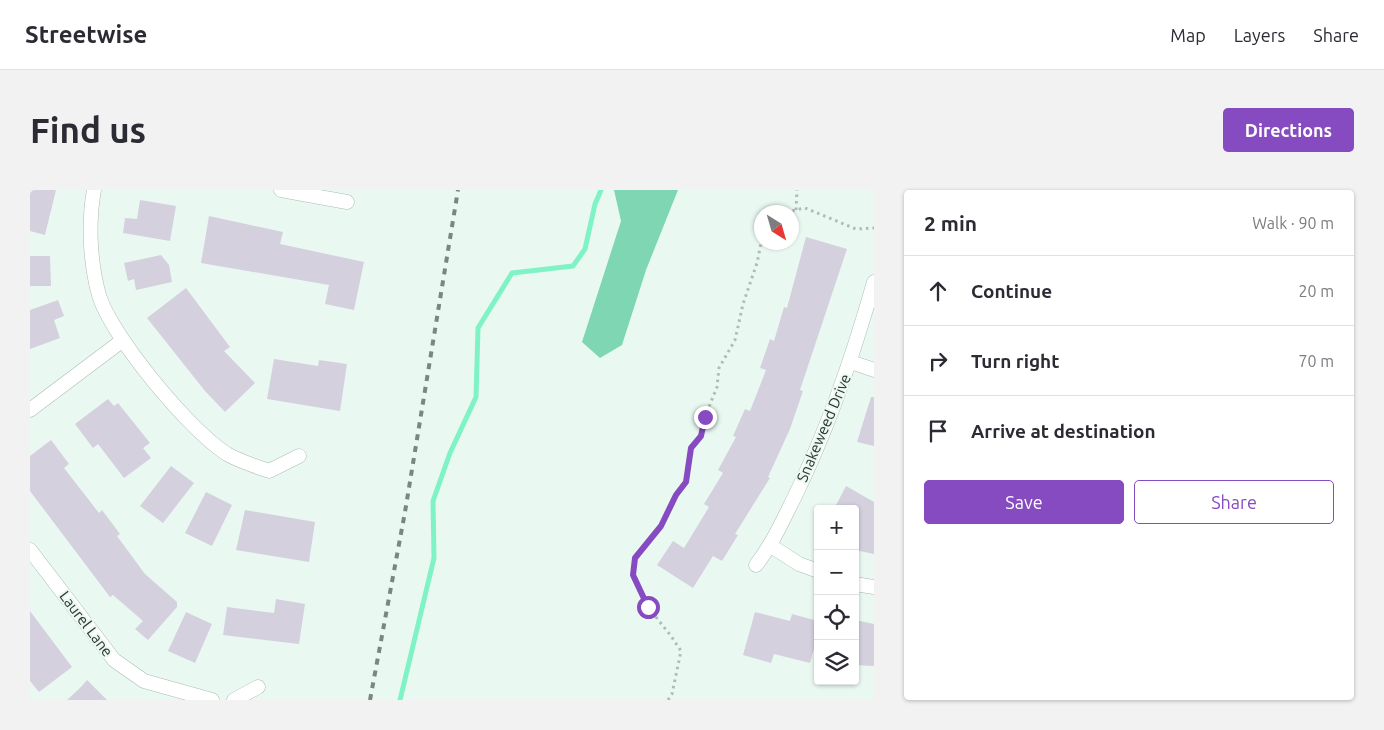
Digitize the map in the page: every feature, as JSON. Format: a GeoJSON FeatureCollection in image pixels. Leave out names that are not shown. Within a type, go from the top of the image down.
{"type":"FeatureCollection","features":[{"type":"Feature","properties":{"kind":"street"},"geometry":{"type":"LineString","coordinates":[[94,190],[91,252],[99,297],[123,340],[160,389],[191,422],[227,454],[269,471],[299,456]]}},
{"type":"Feature","properties":{"kind":"street"},"geometry":{"type":"LineString","coordinates":[[281,190],[347,202]]}},
{"type":"Feature","properties":{"kind":"street","name":"Snakeweed Drive"},"geometry":{"type":"LineString","coordinates":[[756,565],[770,546],[816,453],[851,362],[874,282]]}},
{"type":"Feature","properties":{"kind":"street"},"geometry":{"type":"LineString","coordinates":[[30,410],[123,340]]}},
{"type":"Feature","properties":{"kind":"street"},"geometry":{"type":"LineString","coordinates":[[851,362],[874,370]]}},
{"type":"Feature","properties":{"kind":"street"},"geometry":{"type":"LineString","coordinates":[[770,546],[799,564],[814,570]]}},
{"type":"Feature","properties":{"kind":"street","name":"Laurel Lane"},"geometry":{"type":"LineString","coordinates":[[30,550],[114,660],[144,681],[212,700]]}},
{"type":"Feature","properties":{"kind":"street"},"geometry":{"type":"LineString","coordinates":[[859,585],[874,587]]}},
{"type":"Feature","properties":{"kind":"street"},"geometry":{"type":"LineString","coordinates":[[234,700],[258,687]]}},
{"type":"Feature","properties":{"kind":"path"},"geometry":{"type":"LineString","coordinates":[[796,205],[797,190]]}},
{"type":"Feature","properties":{"kind":"path"},"geometry":{"type":"LineString","coordinates":[[799,209],[805,208],[856,229],[874,228]]}},
{"type":"Feature","properties":{"kind":"path"},"geometry":{"type":"LineString","coordinates":[[668,700],[672,694],[681,651],[672,636],[648,607],[639,590],[633,575],[635,558],[661,526],[676,495],[686,482],[691,448],[701,436],[705,417],[717,388],[719,368],[735,340],[743,304],[758,263],[760,250]]}},
{"type":"Feature","properties":{"kind":"green space"},"geometry":{"type":"Polygon","coordinates":[[[614,190],[678,190],[646,270],[622,345],[600,358],[582,342],[621,221],[614,190]]]}},
{"type":"Feature","properties":{"kind":"building"},"geometry":{"type":"Polygon","coordinates":[[[30,190],[56,190],[45,235],[30,231],[30,190]]]}},
{"type":"Feature","properties":{"kind":"building"},"geometry":{"type":"Polygon","coordinates":[[[140,200],[176,206],[170,241],[123,233],[125,218],[137,219],[140,200]]]}},
{"type":"Feature","properties":{"kind":"building"},"geometry":{"type":"Polygon","coordinates":[[[209,216],[283,232],[280,244],[364,262],[354,310],[325,304],[329,285],[201,263],[209,216]]]}},
{"type":"Feature","properties":{"kind":"building"},"geometry":{"type":"Polygon","coordinates":[[[806,237],[847,249],[800,390],[803,391],[790,429],[768,477],[770,478],[735,534],[738,535],[722,561],[713,556],[693,588],[657,565],[673,541],[684,548],[709,507],[704,504],[723,473],[718,470],[736,437],[733,436],[745,409],[750,411],[766,370],[760,368],[770,339],[774,341],[784,307],[787,308],[806,237]]]}},
{"type":"Feature","properties":{"kind":"building"},"geometry":{"type":"Polygon","coordinates":[[[161,255],[169,265],[172,282],[136,290],[134,279],[128,281],[124,263],[161,255]]]}},
{"type":"Feature","properties":{"kind":"building"},"geometry":{"type":"Polygon","coordinates":[[[30,256],[50,256],[51,286],[30,286],[30,256]]]}},
{"type":"Feature","properties":{"kind":"building"},"geometry":{"type":"Polygon","coordinates":[[[186,288],[230,347],[224,351],[255,383],[225,412],[205,391],[147,318],[186,288]]]}},
{"type":"Feature","properties":{"kind":"building"},"geometry":{"type":"Polygon","coordinates":[[[58,300],[64,316],[54,320],[60,338],[30,349],[30,310],[58,300]]]}},
{"type":"Feature","properties":{"kind":"building"},"geometry":{"type":"Polygon","coordinates":[[[274,359],[318,366],[319,360],[347,364],[340,411],[267,399],[274,359]]]}},
{"type":"Feature","properties":{"kind":"building"},"geometry":{"type":"Polygon","coordinates":[[[871,397],[874,397],[874,446],[857,442],[871,397]]]}},
{"type":"Feature","properties":{"kind":"building"},"geometry":{"type":"Polygon","coordinates":[[[108,399],[114,406],[118,403],[150,443],[143,448],[151,458],[124,478],[98,444],[93,448],[75,424],[108,399]]]}},
{"type":"Feature","properties":{"kind":"building"},"geometry":{"type":"Polygon","coordinates":[[[51,440],[69,464],[64,468],[99,513],[102,510],[120,534],[117,536],[145,574],[177,602],[177,607],[148,640],[135,629],[143,621],[113,595],[110,597],[30,491],[30,456],[51,440]]]}},
{"type":"Feature","properties":{"kind":"building"},"geometry":{"type":"Polygon","coordinates":[[[171,466],[194,483],[163,523],[140,506],[171,466]]]}},
{"type":"Feature","properties":{"kind":"building"},"geometry":{"type":"Polygon","coordinates":[[[846,486],[874,502],[874,554],[859,551],[859,505],[836,505],[846,486]]]}},
{"type":"Feature","properties":{"kind":"building"},"geometry":{"type":"Polygon","coordinates":[[[206,492],[232,505],[212,546],[185,533],[206,492]]]}},
{"type":"Feature","properties":{"kind":"building"},"geometry":{"type":"Polygon","coordinates":[[[245,510],[315,522],[309,562],[236,550],[245,510]]]}},
{"type":"Feature","properties":{"kind":"building"},"geometry":{"type":"Polygon","coordinates":[[[276,599],[305,604],[299,644],[223,635],[227,607],[274,613],[276,599]]]}},
{"type":"Feature","properties":{"kind":"building"},"geometry":{"type":"Polygon","coordinates":[[[30,611],[72,667],[39,692],[30,681],[30,611]]]}},
{"type":"Feature","properties":{"kind":"building"},"geometry":{"type":"Polygon","coordinates":[[[186,612],[212,624],[195,663],[168,651],[186,612]]]}},
{"type":"Feature","properties":{"kind":"building"},"geometry":{"type":"Polygon","coordinates":[[[755,612],[790,621],[792,614],[814,620],[814,648],[810,663],[774,654],[771,663],[743,655],[755,612]]]}},
{"type":"Feature","properties":{"kind":"building"},"geometry":{"type":"Polygon","coordinates":[[[859,621],[874,624],[874,666],[859,665],[859,621]]]}},
{"type":"Feature","properties":{"kind":"building"},"geometry":{"type":"Polygon","coordinates":[[[87,680],[107,700],[67,700],[80,688],[87,680]]]}},
{"type":"Feature","properties":{"kind":"waterway"},"geometry":{"type":"LineString","coordinates":[[400,700],[434,558],[433,501],[450,453],[476,397],[478,328],[512,273],[573,266],[585,249],[595,204],[601,190]]}},
{"type":"Feature","properties":{"kind":"railway"},"geometry":{"type":"LineString","coordinates":[[370,700],[405,512],[458,190]]}},
{"type":"Feature","properties":{"kind":"route"},"geometry":{"type":"LineString","coordinates":[[648,607],[633,575],[635,558],[661,526],[676,495],[686,482],[691,448],[701,436],[705,417]]}}]}
